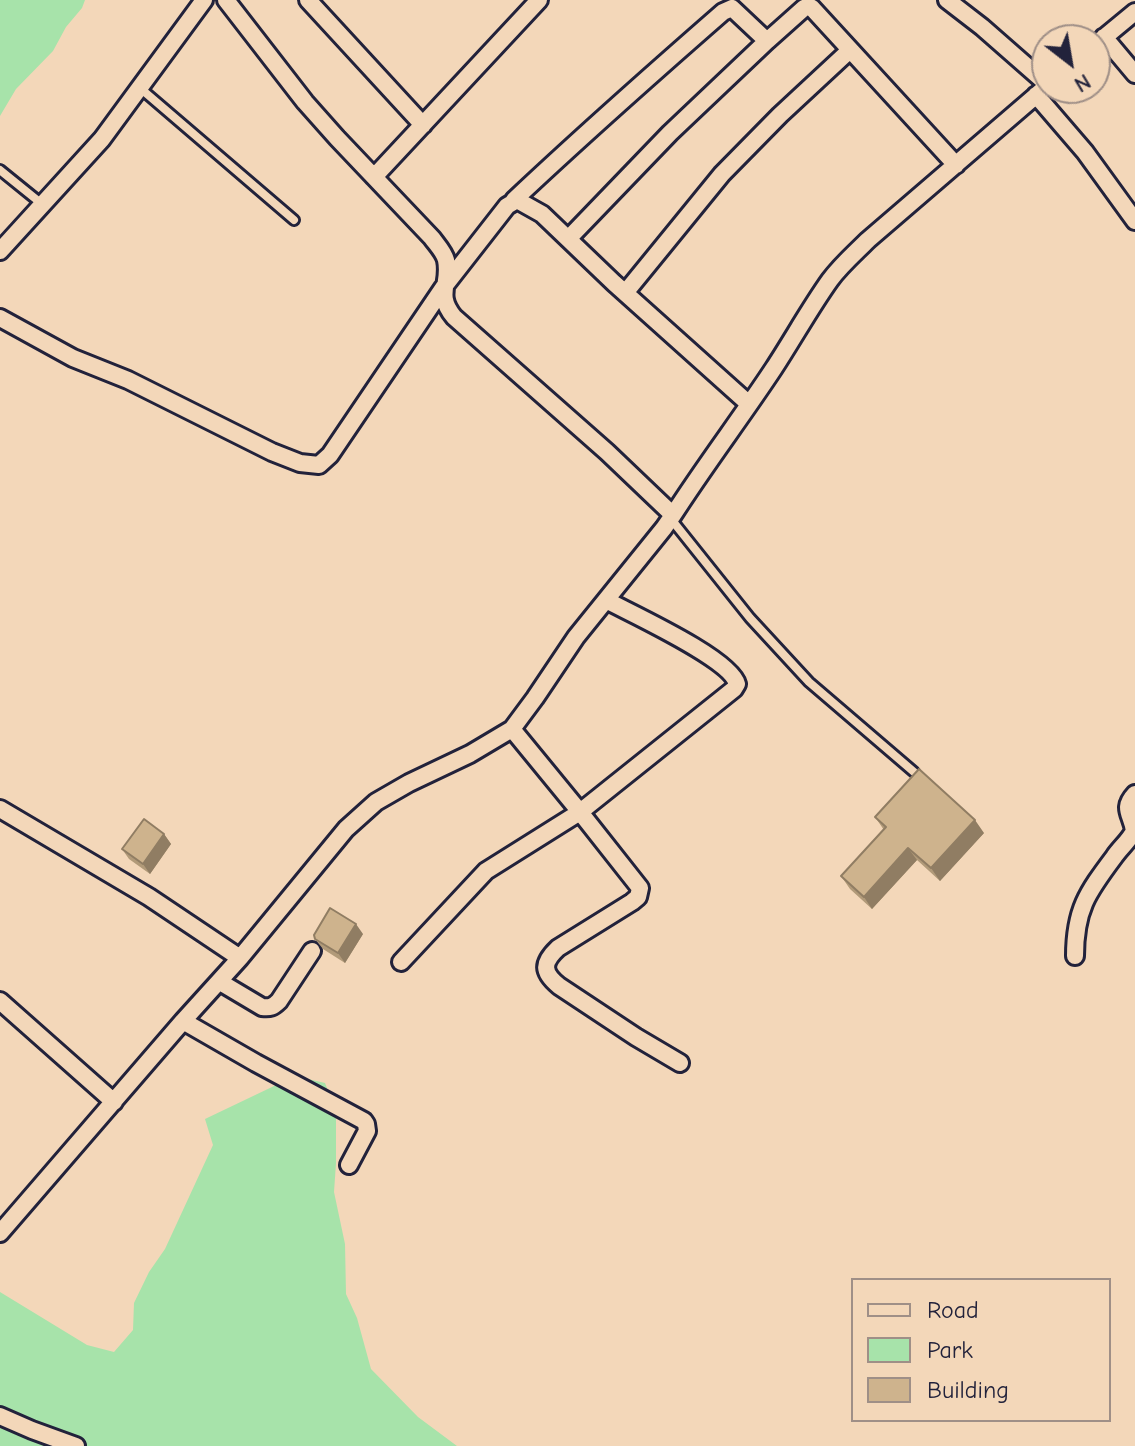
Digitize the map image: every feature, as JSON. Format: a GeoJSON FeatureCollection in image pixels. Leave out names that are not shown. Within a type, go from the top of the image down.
{"type":"FeatureCollection","features":[{"type":"Feature","properties":{"kind":"street"},"geometry":{"type":"LineString","coordinates":[[0,251],[102,139],[204,0]]}},
{"type":"Feature","properties":{"kind":"street"},"geometry":{"type":"LineString","coordinates":[[226,0],[305,102],[442,250],[446,259],[444,298],[454,317],[607,452],[672,517]]}},
{"type":"Feature","properties":{"kind":"street"},"geometry":{"type":"LineString","coordinates":[[308,0],[423,125]]}},
{"type":"Feature","properties":{"kind":"street"},"geometry":{"type":"LineString","coordinates":[[374,177],[539,0]]}},
{"type":"Feature","properties":{"kind":"street"},"geometry":{"type":"LineString","coordinates":[[947,0],[982,27],[1031,76]]}},
{"type":"Feature","properties":{"kind":"street"},"geometry":{"type":"LineString","coordinates":[[568,239],[670,133],[767,41],[809,6],[956,165]]}},
{"type":"Feature","properties":{"kind":"street"},"geometry":{"type":"LineString","coordinates":[[0,318],[73,358],[128,380],[272,452],[300,463],[314,465],[324,462],[443,288],[514,200],[578,139],[728,9],[736,11],[767,41]]}},
{"type":"Feature","properties":{"kind":"street"},"geometry":{"type":"LineString","coordinates":[[1111,32],[1135,12]]}},
{"type":"Feature","properties":{"kind":"street"},"geometry":{"type":"LineString","coordinates":[[625,293],[722,174],[850,50]]}},
{"type":"Feature","properties":{"kind":"street"},"geometry":{"type":"LineString","coordinates":[[1111,51],[1135,74]]}},
{"type":"Feature","properties":{"kind":"street"},"geometry":{"type":"LineString","coordinates":[[0,1233],[220,982],[346,829],[376,802],[512,729],[576,637],[672,517],[843,264],[1031,99]]}},
{"type":"Feature","properties":{"kind":"street"},"geometry":{"type":"LineString","coordinates":[[1054,104],[1135,221]]}},
{"type":"Feature","properties":{"kind":"street"},"geometry":{"type":"LineString","coordinates":[[514,200],[521,200],[532,207],[749,404]]}},
{"type":"Feature","properties":{"kind":"street"},"geometry":{"type":"LineString","coordinates":[[401,962],[486,871],[580,812],[737,684],[737,679],[714,659],[606,600]]}},
{"type":"Feature","properties":{"kind":"street"},"geometry":{"type":"LineString","coordinates":[[512,729],[640,888],[638,897],[632,902],[558,948],[546,964],[549,978],[680,1063]]}},
{"type":"Feature","properties":{"kind":"street"},"geometry":{"type":"LineString","coordinates":[[1075,956],[1077,926],[1085,900],[1134,831],[1127,808],[1135,794]]}},
{"type":"Feature","properties":{"kind":"street"},"geometry":{"type":"LineString","coordinates":[[0,809],[149,897],[240,958]]}},
{"type":"Feature","properties":{"kind":"street"},"geometry":{"type":"LineString","coordinates":[[220,982],[262,1007],[274,1006],[312,951]]}},
{"type":"Feature","properties":{"kind":"street"},"geometry":{"type":"LineString","coordinates":[[0,1001],[114,1102]]}},
{"type":"Feature","properties":{"kind":"street"},"geometry":{"type":"LineString","coordinates":[[183,1021],[364,1121],[367,1131],[349,1165]]}},
{"type":"Feature","properties":{"kind":"street"},"geometry":{"type":"LineString","coordinates":[[0,1416],[76,1446]]}},
{"type":"Feature","properties":{"kind":"lane"},"geometry":{"type":"LineString","coordinates":[[140,88],[294,220]]}},
{"type":"Feature","properties":{"kind":"lane"},"geometry":{"type":"LineString","coordinates":[[0,170],[43,205]]}},
{"type":"Feature","properties":{"kind":"lane"},"geometry":{"type":"LineString","coordinates":[[672,517],[750,618],[789,661],[809,682],[914,772]]}},
{"type":"Feature","properties":{"kind":"green space"},"geometry":{"type":"Polygon","coordinates":[[[0,0],[85,0],[53,51],[16,89],[0,116],[0,0]]]}},
{"type":"Feature","properties":{"kind":"green space"},"geometry":{"type":"Polygon","coordinates":[[[295,1076],[325,1083],[336,1111],[334,1192],[345,1244],[346,1294],[357,1318],[371,1369],[418,1417],[457,1446],[0,1446],[0,1292],[87,1345],[114,1352],[133,1330],[134,1303],[149,1272],[165,1249],[213,1145],[205,1119],[295,1076]]]}},
{"type":"Feature","properties":{"kind":"building"},"geometry":{"type":"Polygon","coordinates":[[[919,769],[975,820],[931,868],[908,848],[864,897],[841,876],[886,827],[875,817],[919,769]]]}},
{"type":"Feature","properties":{"kind":"building"},"geometry":{"type":"Polygon","coordinates":[[[144,819],[164,834],[143,864],[122,849],[144,819]]]}},
{"type":"Feature","properties":{"kind":"building"},"geometry":{"type":"Polygon","coordinates":[[[330,908],[356,924],[338,953],[315,939],[314,935],[330,908]]]}}]}
